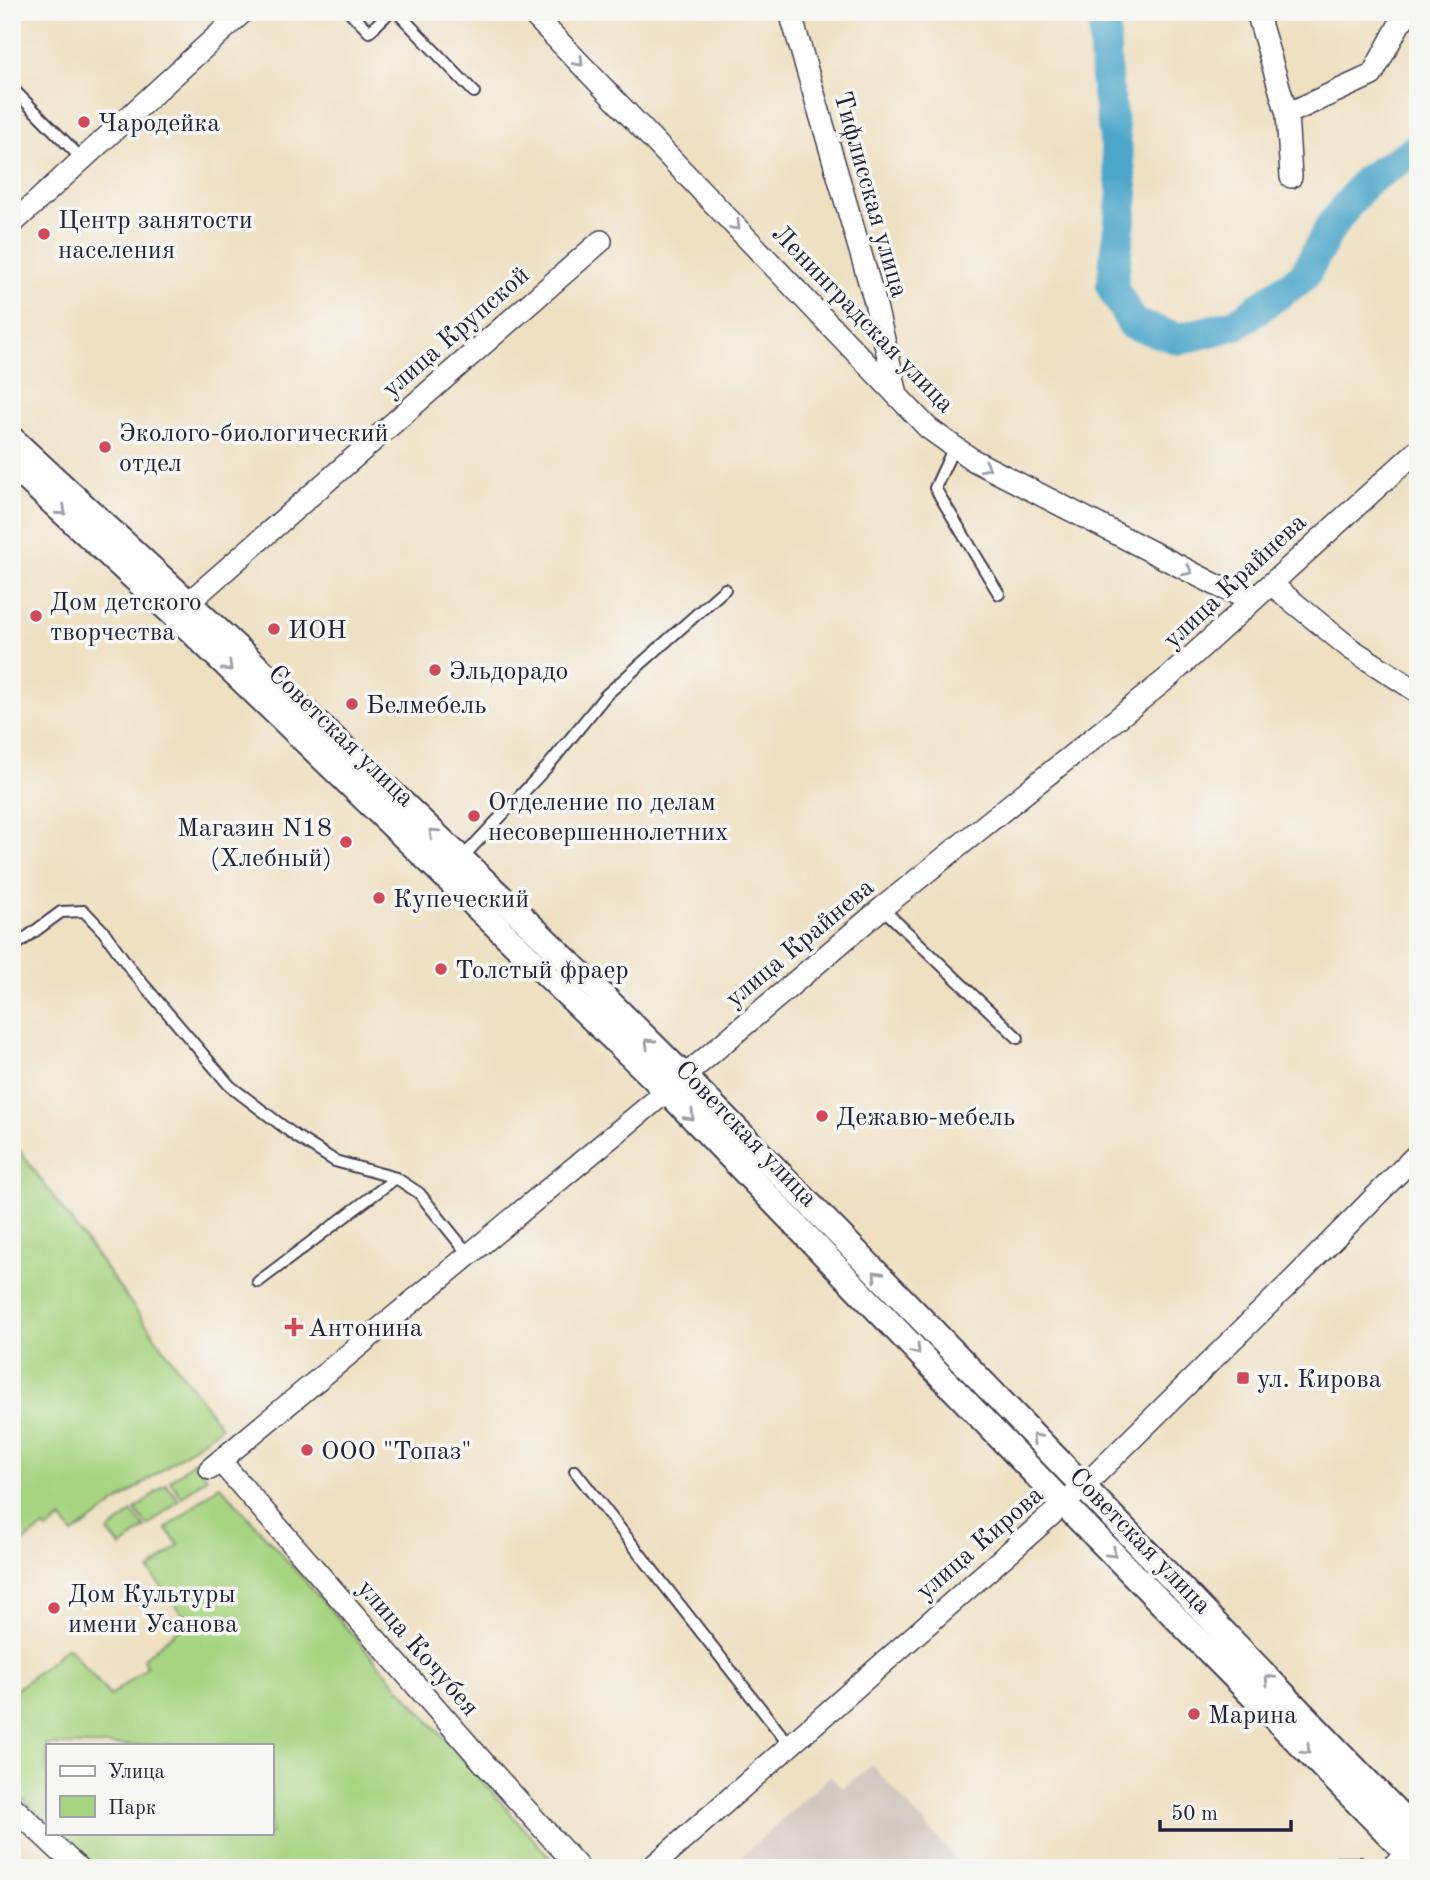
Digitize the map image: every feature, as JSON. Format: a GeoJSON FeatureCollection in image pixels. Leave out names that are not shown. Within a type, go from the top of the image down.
{"type":"FeatureCollection","features":[{"type":"Feature","properties":{"kind":"street","name":"Ленинградская улица"},"geometry":{"type":"LineString","coordinates":[[531,12],[928,428],[973,460],[1222,588],[1253,600]]}},
{"type":"Feature","properties":{"kind":"street","name":"Тифлисская улица"},"geometry":{"type":"LineString","coordinates":[[790,12],[875,302],[896,392]]}},
{"type":"Feature","properties":{"kind":"street"},"geometry":{"type":"LineString","coordinates":[[1257,12],[1287,114],[1291,177]]}},
{"type":"Feature","properties":{"kind":"street"},"geometry":{"type":"LineString","coordinates":[[1287,114],[1372,75],[1400,23],[1410,12]]}},
{"type":"Feature","properties":{"kind":"street"},"geometry":{"type":"LineString","coordinates":[[12,224],[83,160],[231,16]]}},
{"type":"Feature","properties":{"kind":"street","name":"улица Крупской"},"geometry":{"type":"LineString","coordinates":[[188,603],[601,241]]}},
{"type":"Feature","properties":{"kind":"street","name":"Советская улица"},"geometry":{"type":"LineString","coordinates":[[12,439],[461,859],[675,1084],[1064,1504],[1410,1852]]}},
{"type":"Feature","properties":{"kind":"street","name":"улица Крайнева"},"geometry":{"type":"LineString","coordinates":[[215,1465],[675,1084],[882,908],[1169,677],[1253,600],[1276,589],[1418,450]]}},
{"type":"Feature","properties":{"kind":"street","name":"Советская улица"},"geometry":{"type":"LineString","coordinates":[[12,465],[675,1084],[1083,1487],[1410,1852]]}},
{"type":"Feature","properties":{"kind":"street"},"geometry":{"type":"LineString","coordinates":[[1276,589],[1351,649],[1418,692]]}},
{"type":"Feature","properties":{"kind":"street","name":"улица Кирова"},"geometry":{"type":"LineString","coordinates":[[651,1868],[1083,1487],[1418,1153]]}},
{"type":"Feature","properties":{"kind":"street","name":"улица Кочубея"},"geometry":{"type":"LineString","coordinates":[[215,1465],[579,1868]]}},
{"type":"Feature","properties":{"kind":"street"},"geometry":{"type":"LineString","coordinates":[[12,1806],[78,1868]]}},
{"type":"Feature","properties":{"kind":"street"},"geometry":{"type":"LineString","coordinates":[[1338,1868],[1359,1868]]}},
{"type":"Feature","properties":{"kind":"lane"},"geometry":{"type":"LineString","coordinates":[[350,12],[369,32],[390,12]]}},
{"type":"Feature","properties":{"kind":"lane"},"geometry":{"type":"LineString","coordinates":[[397,12],[474,92]]}},
{"type":"Feature","properties":{"kind":"lane"},"geometry":{"type":"LineString","coordinates":[[12,88],[83,160]]}},
{"type":"Feature","properties":{"kind":"lane"},"geometry":{"type":"LineString","coordinates":[[954,447],[935,488],[999,594]]}},
{"type":"Feature","properties":{"kind":"lane"},"geometry":{"type":"LineString","coordinates":[[461,859],[548,766],[606,695],[725,589]]}},
{"type":"Feature","properties":{"kind":"lane"},"geometry":{"type":"LineString","coordinates":[[882,908],[1017,1038]]}},
{"type":"Feature","properties":{"kind":"lane"},"geometry":{"type":"LineString","coordinates":[[12,948],[61,912],[84,911],[230,1086],[297,1137],[335,1161],[396,1178],[419,1193],[468,1255]]}},
{"type":"Feature","properties":{"kind":"lane"},"geometry":{"type":"LineString","coordinates":[[258,1282],[396,1178]]}},
{"type":"Feature","properties":{"kind":"lane"},"geometry":{"type":"LineString","coordinates":[[575,1471],[790,1746]]}},
{"type":"Feature","properties":{"kind":"shaded area"},"geometry":{"type":"Polygon","coordinates":[[[872,1765],[964,1868],[729,1868],[830,1776],[842,1788],[872,1765]]]}},
{"type":"Feature","properties":{"kind":"green space"},"geometry":{"type":"Polygon","coordinates":[[[12,1140],[221,1427],[73,1534],[62,1519],[47,1530],[44,1527],[12,1550],[12,1140]]]}},
{"type":"Feature","properties":{"kind":"green space"},"geometry":{"type":"Polygon","coordinates":[[[194,1461],[207,1477],[182,1497],[170,1481],[194,1461]]]}},
{"type":"Feature","properties":{"kind":"green space"},"geometry":{"type":"Polygon","coordinates":[[[166,1484],[179,1500],[148,1526],[135,1510],[166,1484]]]}},
{"type":"Feature","properties":{"kind":"green space"},"geometry":{"type":"Polygon","coordinates":[[[220,1485],[559,1868],[96,1868],[60,1834],[273,1834],[273,1744],[46,1744],[46,1821],[12,1789],[12,1693],[68,1647],[110,1696],[147,1667],[143,1659],[188,1621],[149,1571],[179,1545],[166,1529],[220,1485]]]}},
{"type":"Feature","properties":{"kind":"green space"},"geometry":{"type":"Polygon","coordinates":[[[132,1512],[145,1528],[121,1547],[108,1532],[132,1512]]]}},
{"type":"Feature","properties":{"kind":"waterway"},"geometry":{"type":"LineString","coordinates":[[1104,12],[1106,79],[1123,193],[1112,287],[1133,324],[1180,339],[1236,324],[1304,276],[1331,226],[1366,181],[1418,148]]}},
{"type":"Feature","properties":{"kind":"place","name":"Чародейка"},"geometry":{"type":"Point","coordinates":[84,122]}},
{"type":"Feature","properties":{"kind":"place","name":"Центр занятости населения"},"geometry":{"type":"Point","coordinates":[44,234]}},
{"type":"Feature","properties":{"kind":"place","name":"Эколого-биологический отдел"},"geometry":{"type":"Point","coordinates":[105,447]}},
{"type":"Feature","properties":{"kind":"place","name":"Дом детского творчества"},"geometry":{"type":"Point","coordinates":[36,616]}},
{"type":"Feature","properties":{"kind":"place","name":"ИОН"},"geometry":{"type":"Point","coordinates":[274,629]}},
{"type":"Feature","properties":{"kind":"place","name":"Эльдорадо"},"geometry":{"type":"Point","coordinates":[435,670]}},
{"type":"Feature","properties":{"kind":"place","name":"Белмебель"},"geometry":{"type":"Point","coordinates":[352,704]}},
{"type":"Feature","properties":{"kind":"place","name":"Отделение по делам несовершеннолетних"},"geometry":{"type":"Point","coordinates":[474,816]}},
{"type":"Feature","properties":{"kind":"place","name":"Магазин N18 (Хлебный)"},"geometry":{"type":"Point","coordinates":[346,842]}},
{"type":"Feature","properties":{"kind":"place","name":"Купеческий"},"geometry":{"type":"Point","coordinates":[379,898]}},
{"type":"Feature","properties":{"kind":"place","name":"Толстый фраер"},"geometry":{"type":"Point","coordinates":[441,969]}},
{"type":"Feature","properties":{"kind":"place","name":"Дежавю-мебель"},"geometry":{"type":"Point","coordinates":[822,1116]}},
{"type":"Feature","properties":{"kind":"place","name":"Антонина"},"geometry":{"type":"Point","coordinates":[294,1327]}},
{"type":"Feature","properties":{"kind":"place","name":"ул. Кирова"},"geometry":{"type":"Point","coordinates":[1243,1378]}},
{"type":"Feature","properties":{"kind":"place","name":"ООО \"Топаз\""},"geometry":{"type":"Point","coordinates":[307,1450]}},
{"type":"Feature","properties":{"kind":"place","name":"Дом Культуры имени Усанова"},"geometry":{"type":"Point","coordinates":[54,1608]}},
{"type":"Feature","properties":{"kind":"place","name":"Марина"},"geometry":{"type":"Point","coordinates":[1194,1714]}}]}
